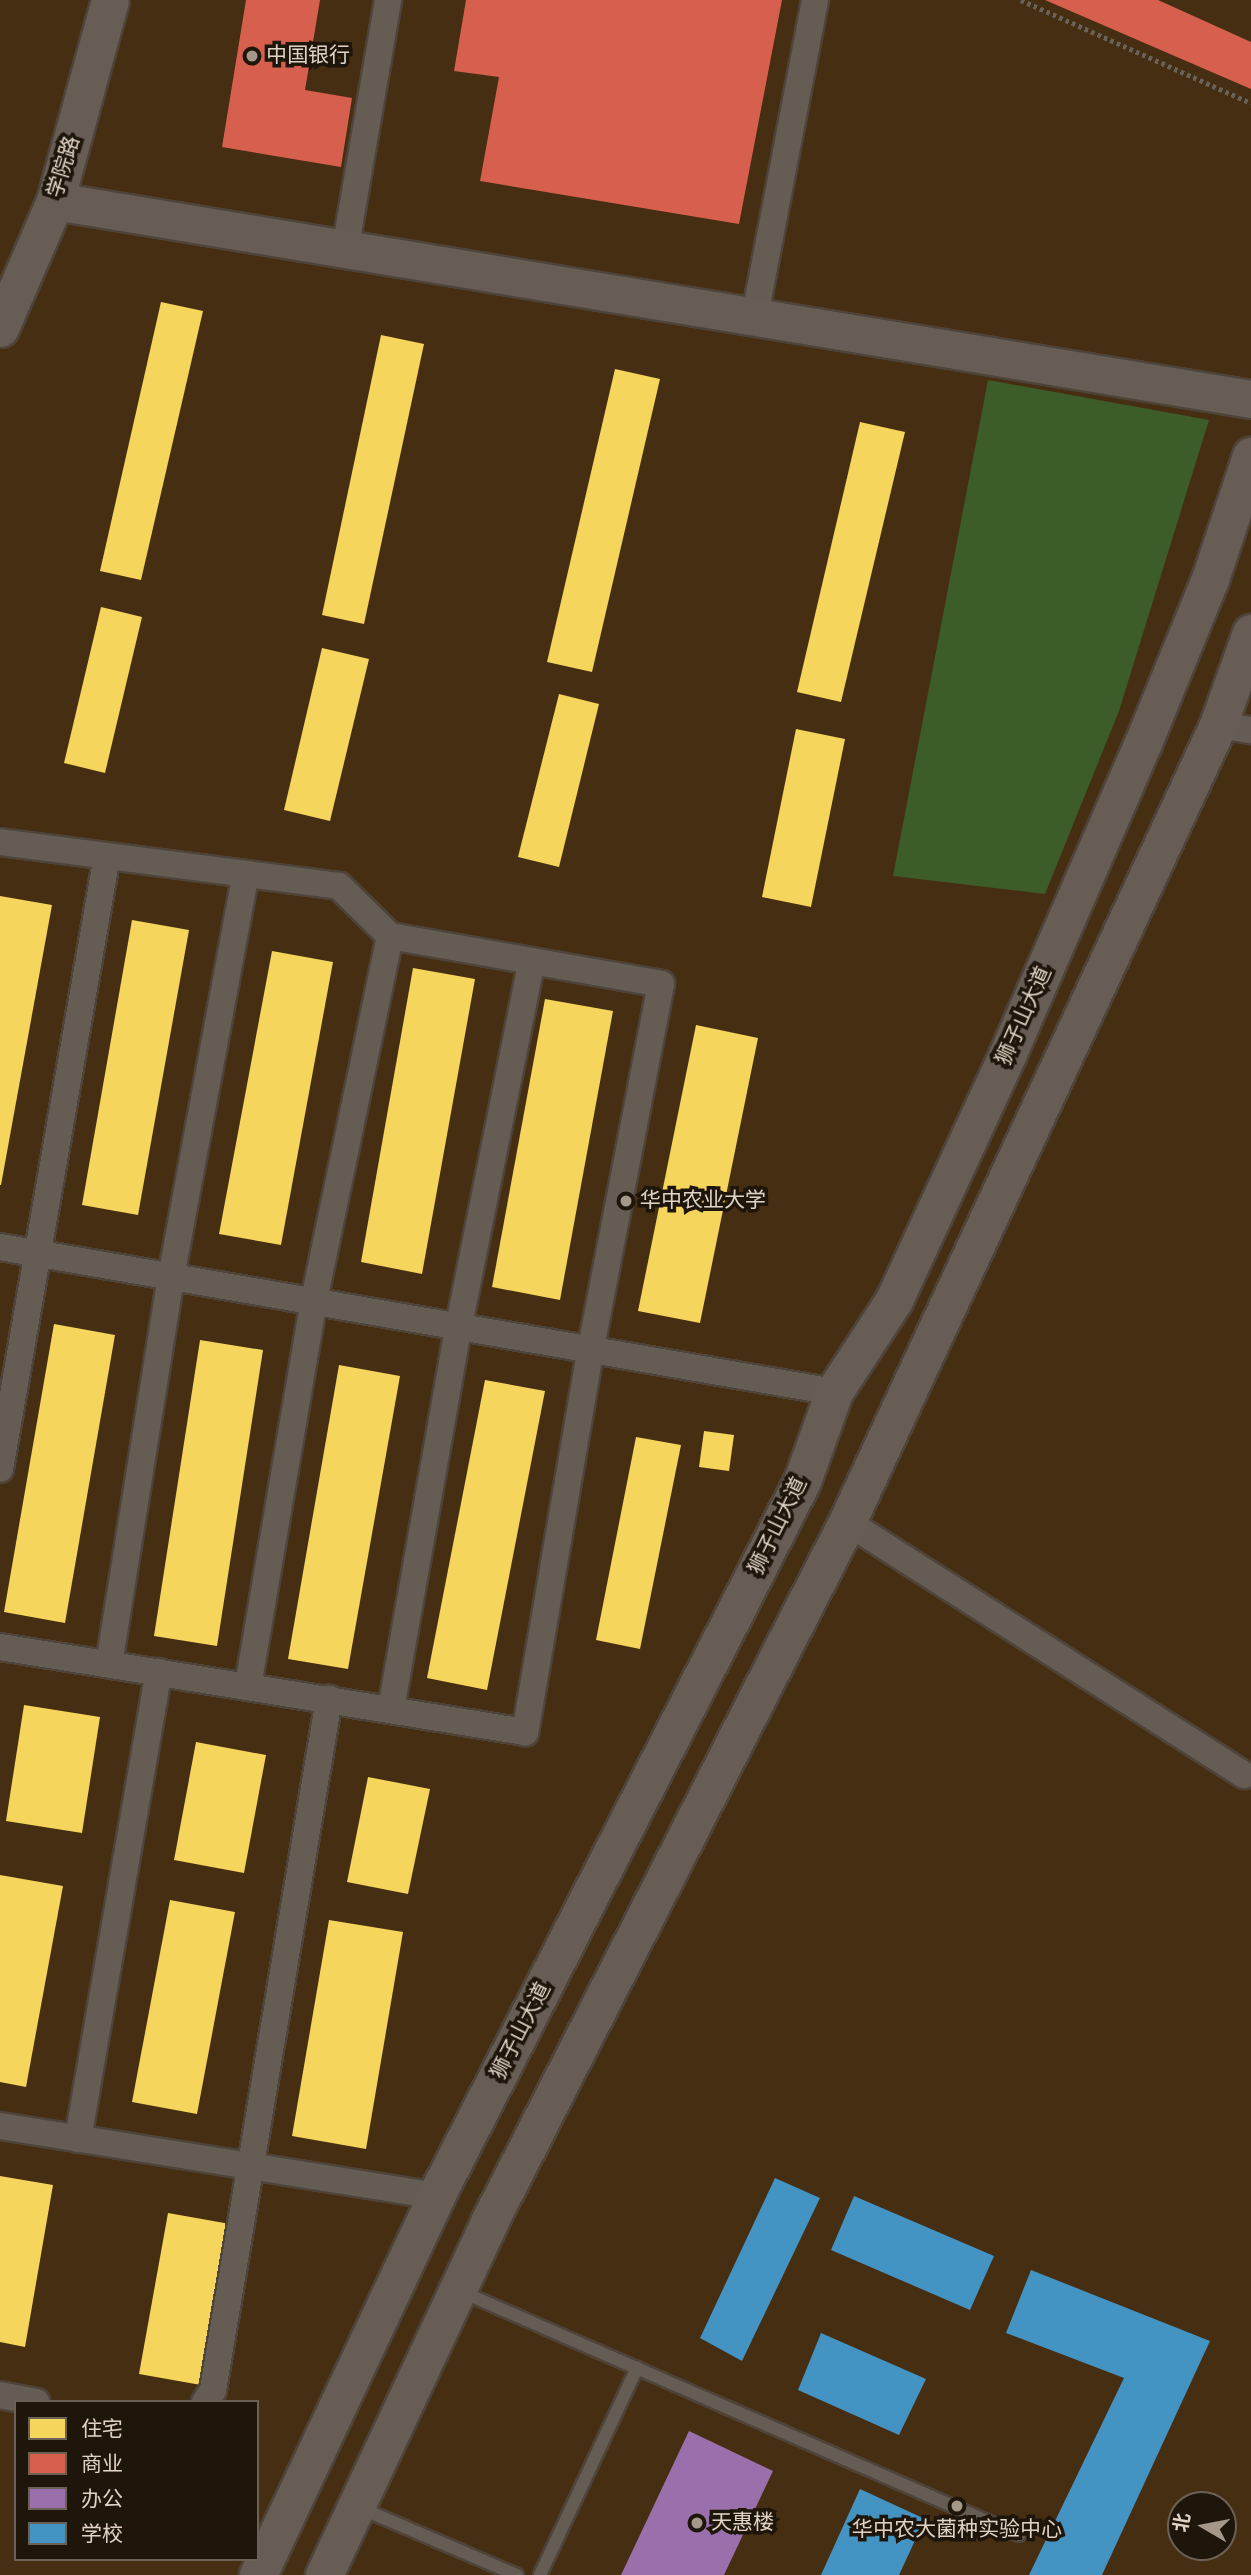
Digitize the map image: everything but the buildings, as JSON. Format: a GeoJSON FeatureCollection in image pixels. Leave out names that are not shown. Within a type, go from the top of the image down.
{"type":"FeatureCollection","features":[{"type":"Feature","properties":{"kind":"street","name":"学院路"},"geometry":{"type":"LineString","coordinates":[[0,328],[55,201],[110,0]]}},
{"type":"Feature","properties":{"kind":"street"},"geometry":{"type":"LineString","coordinates":[[345,250],[388,0]]}},
{"type":"Feature","properties":{"kind":"street"},"geometry":{"type":"LineString","coordinates":[[755,315],[815,0]]}},
{"type":"Feature","properties":{"kind":"street"},"geometry":{"type":"LineString","coordinates":[[55,201],[1251,399]]}},
{"type":"Feature","properties":{"kind":"street","name":"狮子山大道"},"geometry":{"type":"LineString","coordinates":[[258,2575],[436,2196],[802,1481],[834,1392],[894,1300],[1008,1053],[1210,579],[1251,456]]}},
{"type":"Feature","properties":{"kind":"street"},"geometry":{"type":"LineString","coordinates":[[324,2575],[457,2289],[847,1522],[1234,727],[1251,634]]}},
{"type":"Feature","properties":{"kind":"street"},"geometry":{"type":"LineString","coordinates":[[0,842],[339,886],[390,936],[661,984],[591,1347],[525,1732],[0,1647]]}},
{"type":"Feature","properties":{"kind":"street"},"geometry":{"type":"LineString","coordinates":[[0,1469],[107,856]]}},
{"type":"Feature","properties":{"kind":"street"},"geometry":{"type":"LineString","coordinates":[[109,1664],[171,1277],[246,874]]}},
{"type":"Feature","properties":{"kind":"street"},"geometry":{"type":"LineString","coordinates":[[248,1686],[314,1300],[390,936]]}},
{"type":"Feature","properties":{"kind":"street"},"geometry":{"type":"LineString","coordinates":[[391,1710],[459,1325],[532,961]]}},
{"type":"Feature","properties":{"kind":"street"},"geometry":{"type":"LineString","coordinates":[[0,1247],[591,1347],[834,1392]]}},
{"type":"Feature","properties":{"kind":"street"},"geometry":{"type":"LineString","coordinates":[[847,1522],[1244,1775]]}},
{"type":"Feature","properties":{"kind":"street"},"geometry":{"type":"LineString","coordinates":[[78,2139],[159,1672]]}},
{"type":"Feature","properties":{"kind":"street"},"geometry":{"type":"LineString","coordinates":[[206,2400],[213,2390],[329,1699]]}},
{"type":"Feature","properties":{"kind":"street"},"geometry":{"type":"LineString","coordinates":[[0,2126],[436,2196]]}},
{"type":"Feature","properties":{"kind":"street"},"geometry":{"type":"LineString","coordinates":[[0,2395],[26,2400]]}},
{"type":"Feature","properties":{"kind":"lane"},"geometry":{"type":"LineString","coordinates":[[457,2289],[1019,2535]]}},
{"type":"Feature","properties":{"kind":"lane"},"geometry":{"type":"LineString","coordinates":[[540,2575],[637,2368]]}},
{"type":"Feature","properties":{"kind":"lane"},"geometry":{"type":"LineString","coordinates":[[355,2505],[517,2575]]}},
{"type":"Feature","properties":{"kind":"path"},"geometry":{"type":"LineString","coordinates":[[1021,0],[1251,103]]}},
{"type":"Feature","properties":{"kind":"shaded area","name":"华中农业大学"},"geometry":{"type":"Polygon","coordinates":[[[0,0],[1251,0],[1251,2575],[0,2575],[0,0]]]}},
{"type":"Feature","properties":{"kind":"green space"},"geometry":{"type":"Polygon","coordinates":[[[988,380],[1209,420],[1119,711],[1045,894],[893,876],[988,380]]]}},
{"type":"Feature","properties":{"kind":"place","name":"中国银行"},"geometry":{"type":"Point","coordinates":[252,56]}},
{"type":"Feature","properties":{"kind":"place","name":"华中农业大学"},"geometry":{"type":"Point","coordinates":[626,1201]}},
{"type":"Feature","properties":{"kind":"place","name":"华中农大菌种实验中心"},"geometry":{"type":"Point","coordinates":[957,2506]}},
{"type":"Feature","properties":{"kind":"place","name":"天惠楼"},"geometry":{"type":"Point","coordinates":[697,2523]}}]}
